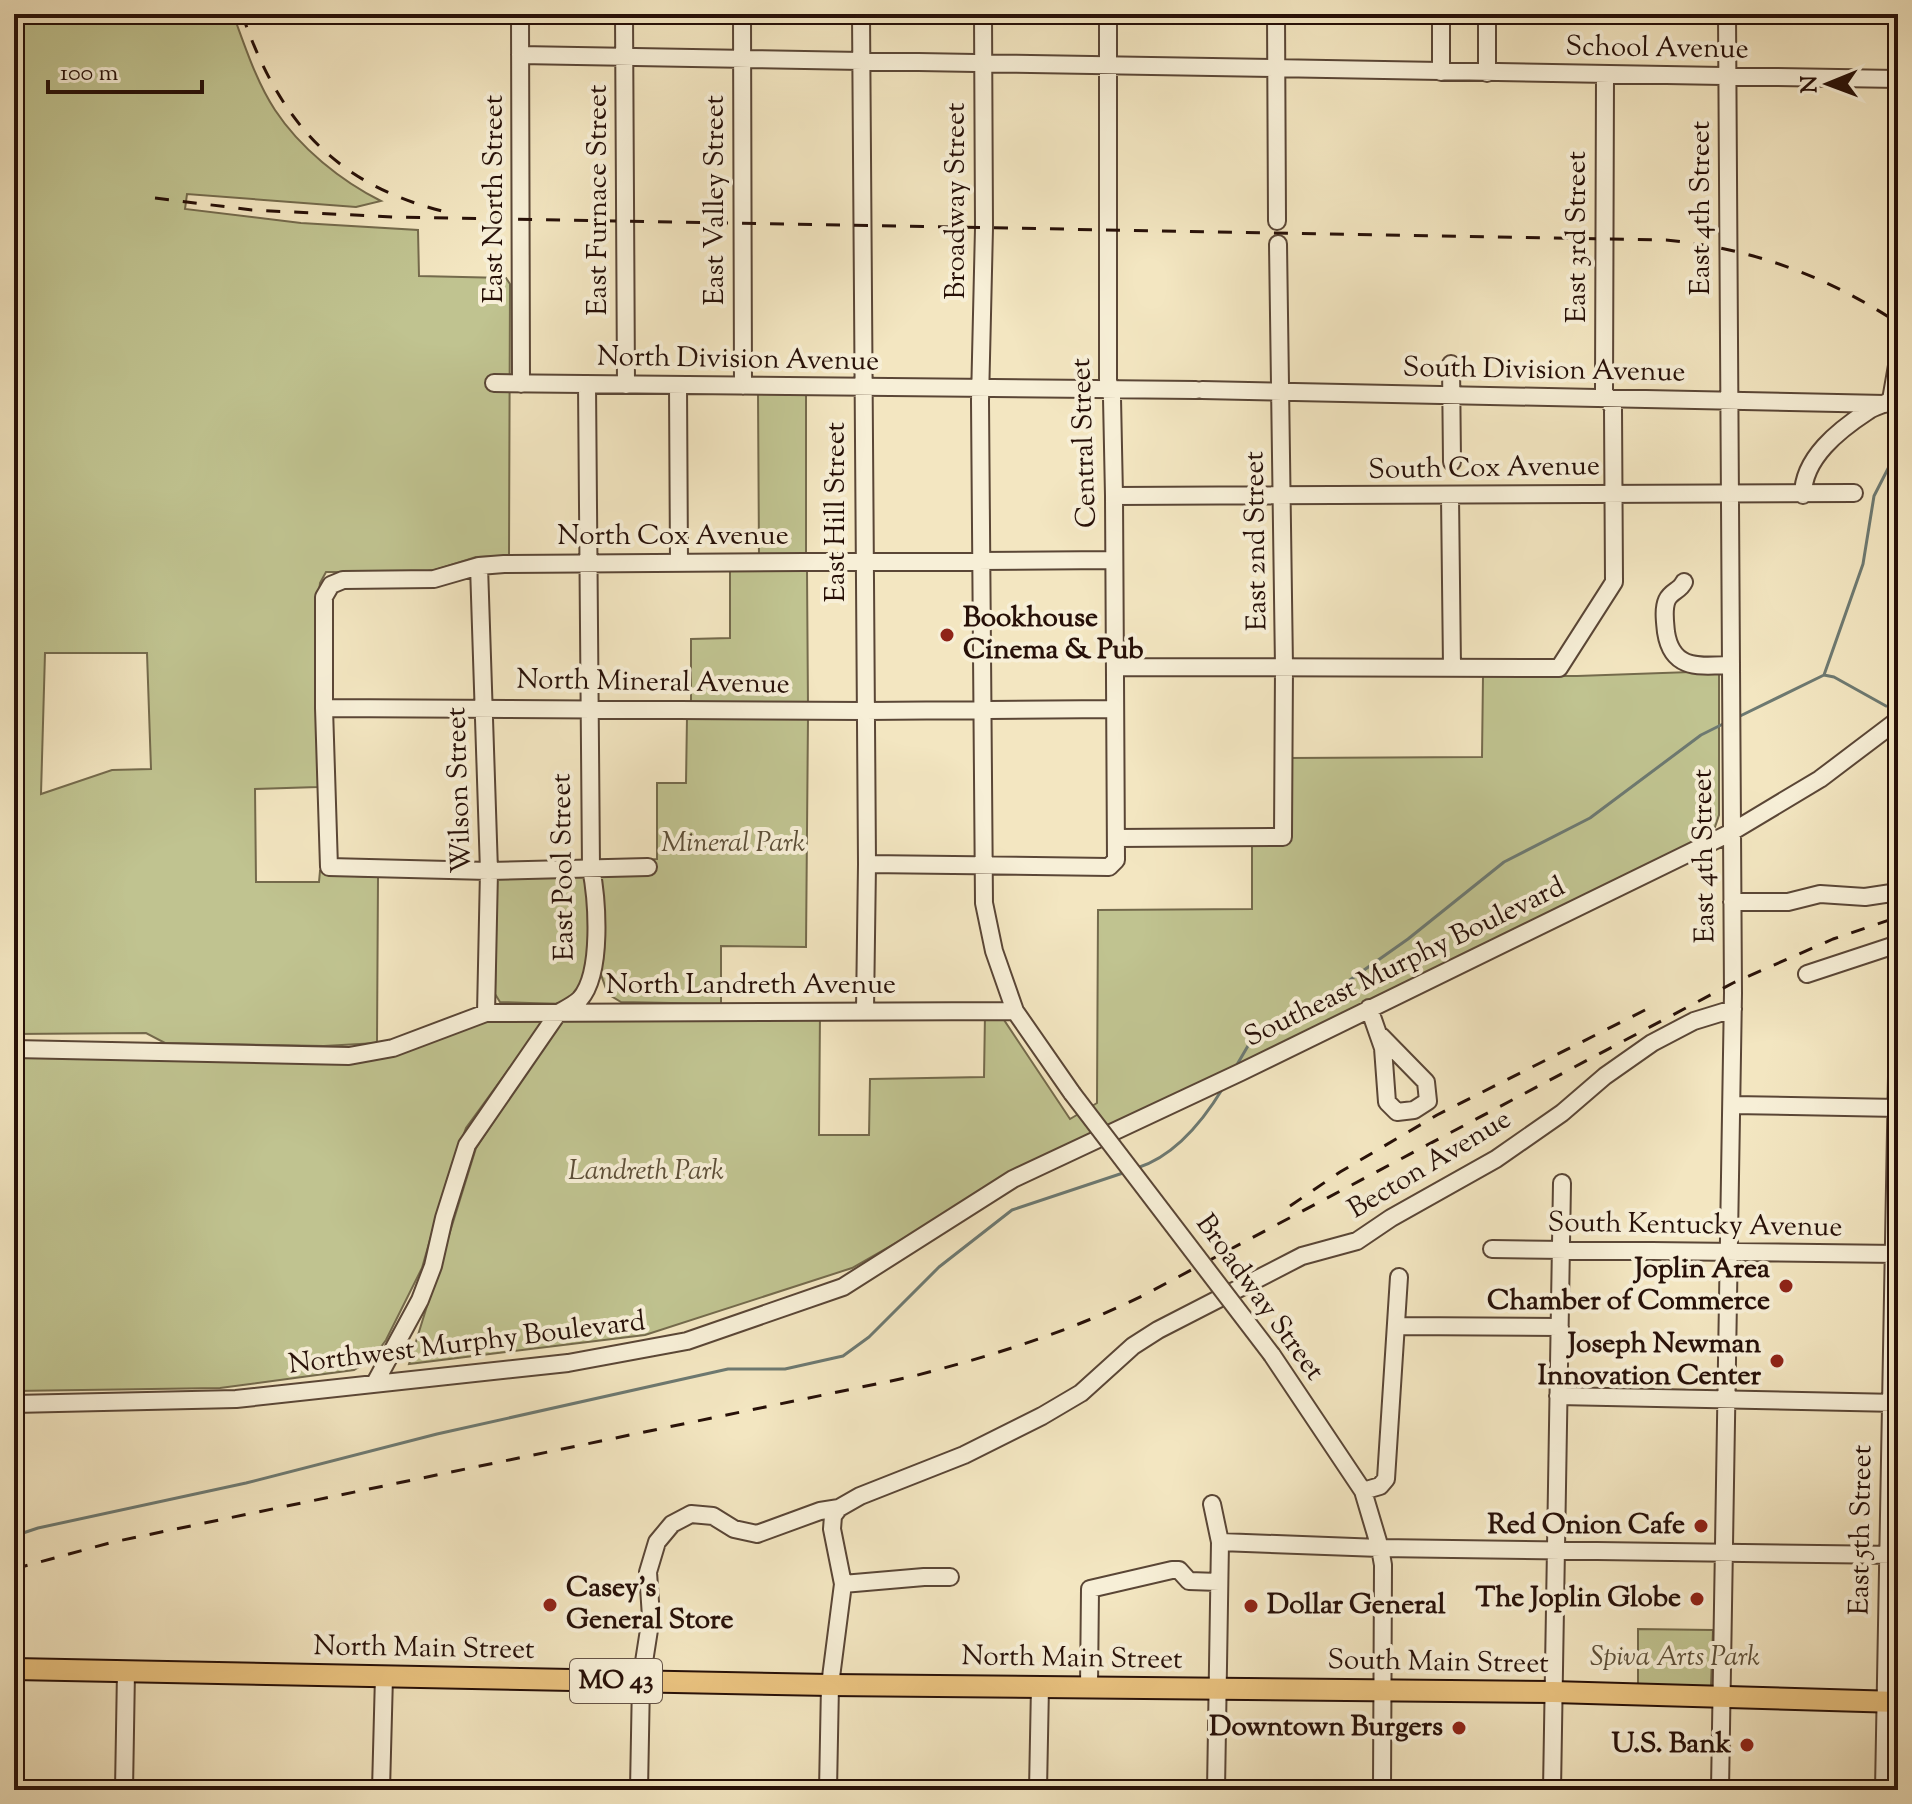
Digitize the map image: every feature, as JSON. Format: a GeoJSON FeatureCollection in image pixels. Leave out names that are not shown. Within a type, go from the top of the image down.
{"type":"FeatureCollection","features":[{"type":"Feature","properties":{"kind":"main road","name":"North Main Street"},"geometry":{"type":"LineString","coordinates":[[14,1669],[830,1685],[1218,1688]]}},
{"type":"Feature","properties":{"kind":"main road","name":"South Main Street"},"geometry":{"type":"LineString","coordinates":[[1218,1688],[1553,1692],[1891,1702]]}},
{"type":"Feature","properties":{"kind":"street","name":"East North Street"},"geometry":{"type":"LineString","coordinates":[[520,14],[521,384]]}},
{"type":"Feature","properties":{"kind":"street","name":"East Furnace Street"},"geometry":{"type":"LineString","coordinates":[[624,14],[626,385]]}},
{"type":"Feature","properties":{"kind":"street","name":"East Valley Street"},"geometry":{"type":"LineString","coordinates":[[742,14],[743,386]]}},
{"type":"Feature","properties":{"kind":"street","name":"East Hill Street"},"geometry":{"type":"LineString","coordinates":[[861,14],[867,864],[865,1010]]}},
{"type":"Feature","properties":{"kind":"street","name":"Broadway Street"},"geometry":{"type":"LineString","coordinates":[[983,14],[982,865],[989,935],[1015,1011],[1072,1093],[1272,1355],[1363,1491],[1380,1548]]}},
{"type":"Feature","properties":{"kind":"street","name":"Central Street"},"geometry":{"type":"LineString","coordinates":[[982,865],[1109,867],[1116,860],[1114,496],[1106,230],[1108,14]]}},
{"type":"Feature","properties":{"kind":"street"},"geometry":{"type":"LineString","coordinates":[[1276,14],[1277,221]]}},
{"type":"Feature","properties":{"kind":"street"},"geometry":{"type":"LineString","coordinates":[[1441,14],[1441,72]]}},
{"type":"Feature","properties":{"kind":"street"},"geometry":{"type":"LineString","coordinates":[[1487,14],[1487,73]]}},
{"type":"Feature","properties":{"kind":"street","name":"East 4th Street"},"geometry":{"type":"LineString","coordinates":[[1720,1790],[1733,1009],[1727,14]]}},
{"type":"Feature","properties":{"kind":"street","name":"School Avenue"},"geometry":{"type":"LineString","coordinates":[[520,55],[1898,79]]}},
{"type":"Feature","properties":{"kind":"street","name":"East 3rd Street"},"geometry":{"type":"LineString","coordinates":[[1452,667],[1559,668],[1614,582],[1613,408],[1604,391],[1605,75]]}},
{"type":"Feature","properties":{"kind":"street","name":"East 2nd Street"},"geometry":{"type":"LineString","coordinates":[[1116,838],[1283,837],[1284,667],[1278,244]]}},
{"type":"Feature","properties":{"kind":"street"},"geometry":{"type":"LineString","coordinates":[[1803,495],[1806,471],[1816,457],[1867,412],[1892,398],[1898,360]]}},
{"type":"Feature","properties":{"kind":"street"},"geometry":{"type":"LineString","coordinates":[[1451,364],[1452,462]]}},
{"type":"Feature","properties":{"kind":"street","name":"North Division Avenue"},"geometry":{"type":"LineString","coordinates":[[494,383],[981,389]]}},
{"type":"Feature","properties":{"kind":"street","name":"East Pool Street"},"geometry":{"type":"LineString","coordinates":[[375,1383],[420,1300],[429,1277],[467,1145],[558,1013],[579,1000],[592,973],[596,895],[591,868],[587,384]]}},
{"type":"Feature","properties":{"kind":"street"},"geometry":{"type":"LineString","coordinates":[[678,385],[679,563]]}},
{"type":"Feature","properties":{"kind":"street","name":"South Division Avenue"},"geometry":{"type":"LineString","coordinates":[[981,389],[1199,390],[1885,404]]}},
{"type":"Feature","properties":{"kind":"street","name":"South Cox Avenue"},"geometry":{"type":"LineString","coordinates":[[1114,496],[1854,493]]}},
{"type":"Feature","properties":{"kind":"street"},"geometry":{"type":"LineString","coordinates":[[1115,667],[1452,667],[1450,496]]}},
{"type":"Feature","properties":{"kind":"street","name":"North Cox Avenue"},"geometry":{"type":"LineString","coordinates":[[324,708],[324,597],[331,585],[343,580],[434,579],[479,566],[588,563],[1114,560]]}},
{"type":"Feature","properties":{"kind":"street","name":"Wilson Street"},"geometry":{"type":"LineString","coordinates":[[479,566],[489,871],[486,1013]]}},
{"type":"Feature","properties":{"kind":"street"},"geometry":{"type":"LineString","coordinates":[[1684,582],[1681,589],[1670,595],[1666,604],[1666,626],[1672,651],[1688,664],[1731,665]]}},
{"type":"Feature","properties":{"kind":"street"},"geometry":{"type":"LineString","coordinates":[[324,708],[329,867],[489,871],[648,867]]}},
{"type":"Feature","properties":{"kind":"street","name":"North Mineral Avenue"},"geometry":{"type":"LineString","coordinates":[[324,708],[1115,709]]}},
{"type":"Feature","properties":{"kind":"street","name":"Southeast Murphy Boulevard"},"geometry":{"type":"LineString","coordinates":[[1071,1151],[1241,1072],[1730,833],[1820,779],[1898,720]]}},
{"type":"Feature","properties":{"kind":"street"},"geometry":{"type":"LineString","coordinates":[[1730,793],[1748,812],[1760,816]]}},
{"type":"Feature","properties":{"kind":"street"},"geometry":{"type":"LineString","coordinates":[[867,864],[982,865]]}},
{"type":"Feature","properties":{"kind":"street"},"geometry":{"type":"LineString","coordinates":[[1732,902],[1791,902],[1822,893],[1865,897],[1898,892]]}},
{"type":"Feature","properties":{"kind":"street"},"geometry":{"type":"LineString","coordinates":[[1807,974],[1898,944]]}},
{"type":"Feature","properties":{"kind":"street"},"geometry":{"type":"LineString","coordinates":[[1369,1008],[1381,1036]]}},
{"type":"Feature","properties":{"kind":"street","name":"Becton Avenue"},"geometry":{"type":"LineString","coordinates":[[641,1681],[650,1631],[647,1583],[652,1553],[664,1533],[683,1516],[704,1514],[734,1529],[757,1534],[820,1511],[839,1508],[860,1496],[964,1455],[1081,1393],[1133,1346],[1158,1330],[1302,1256],[1357,1241],[1391,1218],[1496,1159],[1562,1113],[1605,1076],[1652,1043],[1694,1021],[1733,1009]]}},
{"type":"Feature","properties":{"kind":"street","name":"North Landreth Avenue"},"geometry":{"type":"LineString","coordinates":[[14,1049],[349,1056],[393,1048],[486,1013],[1015,1011]]}},
{"type":"Feature","properties":{"kind":"street","name":"East 5th Street"},"geometry":{"type":"LineString","coordinates":[[1884,1790],[1891,1702],[1898,1022]]}},
{"type":"Feature","properties":{"kind":"street"},"geometry":{"type":"LineString","coordinates":[[1732,1105],[1897,1108]]}},
{"type":"Feature","properties":{"kind":"street","name":"Northwest Murphy Boulevard"},"geometry":{"type":"LineString","coordinates":[[14,1404],[220,1400],[568,1363],[687,1341],[843,1287],[981,1198],[1071,1151]]}},
{"type":"Feature","properties":{"kind":"street"},"geometry":{"type":"LineString","coordinates":[[1552,1790],[1562,1183]]}},
{"type":"Feature","properties":{"kind":"street","name":"South Kentucky Avenue"},"geometry":{"type":"LineString","coordinates":[[1492,1249],[1896,1254]]}},
{"type":"Feature","properties":{"kind":"street"},"geometry":{"type":"LineString","coordinates":[[1363,1491],[1380,1486],[1386,1479],[1399,1277]]}},
{"type":"Feature","properties":{"kind":"street"},"geometry":{"type":"LineString","coordinates":[[1397,1326],[1560,1327]]}},
{"type":"Feature","properties":{"kind":"street"},"geometry":{"type":"LineString","coordinates":[[1558,1396],[1894,1403]]}},
{"type":"Feature","properties":{"kind":"street"},"geometry":{"type":"LineString","coordinates":[[1212,1504],[1220,1542],[1216,1790]]}},
{"type":"Feature","properties":{"kind":"street"},"geometry":{"type":"LineString","coordinates":[[828,1790],[830,1685],[843,1584],[832,1529],[833,1516],[839,1508]]}},
{"type":"Feature","properties":{"kind":"street"},"geometry":{"type":"LineString","coordinates":[[1220,1542],[1380,1548],[1893,1555]]}},
{"type":"Feature","properties":{"kind":"street"},"geometry":{"type":"LineString","coordinates":[[1380,1548],[1383,1565],[1382,1790]]}},
{"type":"Feature","properties":{"kind":"street"},"geometry":{"type":"LineString","coordinates":[[1089,1686],[1090,1589],[1172,1570],[1179,1570],[1189,1581],[1219,1582]]}},
{"type":"Feature","properties":{"kind":"street"},"geometry":{"type":"LineString","coordinates":[[843,1584],[950,1577]]}},
{"type":"Feature","properties":{"kind":"street"},"geometry":{"type":"LineString","coordinates":[[124,1790],[126,1671]]}},
{"type":"Feature","properties":{"kind":"street"},"geometry":{"type":"LineString","coordinates":[[381,1790],[384,1676]]}},
{"type":"Feature","properties":{"kind":"street"},"geometry":{"type":"LineString","coordinates":[[639,1790],[641,1681]]}},
{"type":"Feature","properties":{"kind":"street"},"geometry":{"type":"LineString","coordinates":[[1038,1790],[1040,1686]]}},
{"type":"Feature","properties":{"kind":"green space"},"geometry":{"type":"Polygon","coordinates":[[[14,14],[233,14],[262,87],[285,124],[322,162],[381,201],[356,207],[187,194],[185,209],[301,223],[418,230],[419,276],[506,278],[510,284],[509,556],[476,557],[420,572],[326,572],[320,583],[318,600],[318,787],[255,789],[256,882],[319,882],[320,871],[331,875],[378,877],[377,1043],[324,1046],[165,1043],[146,1033],[14,1034],[14,14]],[[45,653],[41,794],[112,770],[151,769],[147,653],[45,653]]]}},
{"type":"Feature","properties":{"kind":"green space"},"geometry":{"type":"Polygon","coordinates":[[[758,393],[806,394],[806,555],[759,556],[758,393]]]}},
{"type":"Feature","properties":{"kind":"green space"},"geometry":{"type":"Polygon","coordinates":[[[730,571],[807,571],[808,707],[691,705],[691,639],[730,638],[730,571]]]}},
{"type":"Feature","properties":{"kind":"green space","name":"Landreth Park"},"geometry":{"type":"Polygon","coordinates":[[[1719,671],[1719,815],[1708,835],[1043,1159],[852,1268],[645,1335],[409,1364],[476,1148],[562,1019],[820,1013],[819,1135],[869,1135],[870,1079],[984,1077],[985,1014],[1002,1017],[1070,1119],[1097,1103],[1098,910],[1252,909],[1252,844],[1279,843],[1289,758],[1482,757],[1483,676],[1719,671]]]}},
{"type":"Feature","properties":{"kind":"green space","name":"Mineral Park"},"geometry":{"type":"Polygon","coordinates":[[[687,717],[808,717],[806,947],[721,946],[721,1004],[621,1002],[608,994],[600,972],[596,860],[657,859],[657,783],[686,783],[687,717]]]}},
{"type":"Feature","properties":{"kind":"green space","name":"Mineral Park"},"geometry":{"type":"Polygon","coordinates":[[[582,875],[587,881],[589,931],[585,969],[580,984],[571,997],[558,1004],[500,1002],[495,994],[497,878],[582,875]]]}},
{"type":"Feature","properties":{"kind":"green space"},"geometry":{"type":"Polygon","coordinates":[[[539,1013],[541,1025],[466,1128],[447,1180],[422,1268],[386,1340],[372,1359],[354,1370],[220,1388],[14,1391],[14,1053],[310,1053],[396,1043],[461,1019],[539,1013]]]}},
{"type":"Feature","properties":{"kind":"green space","name":"Spiva Arts Park"},"geometry":{"type":"Polygon","coordinates":[[[1638,1629],[1713,1630],[1711,1686],[1638,1686],[1638,1629]]]}},
{"type":"Feature","properties":{"kind":"waterway"},"geometry":{"type":"LineString","coordinates":[[1824,675],[1863,564],[1874,496],[1898,449]]}},
{"type":"Feature","properties":{"kind":"waterway"},"geometry":{"type":"LineString","coordinates":[[1736,718],[1824,675],[1834,677],[1886,706]]}},
{"type":"Feature","properties":{"kind":"waterway"},"geometry":{"type":"LineString","coordinates":[[1235,1068],[1252,1039],[1296,1018],[1408,939],[1504,862],[1590,818],[1701,735],[1725,723]]}},
{"type":"Feature","properties":{"kind":"waterway"},"geometry":{"type":"LineString","coordinates":[[1137,1168],[1164,1155],[1187,1136],[1223,1088]]}},
{"type":"Feature","properties":{"kind":"waterway"},"geometry":{"type":"LineString","coordinates":[[14,1536],[38,1528],[246,1483],[437,1434],[728,1369],[785,1369],[843,1356],[869,1337],[939,1267],[1012,1210],[1126,1172]]}},
{"type":"Feature","properties":{"kind":"railway"},"geometry":{"type":"LineString","coordinates":[[242,14],[273,85],[314,141],[340,164],[369,183],[403,199],[442,211]]}},
{"type":"Feature","properties":{"kind":"railway"},"geometry":{"type":"LineString","coordinates":[[155,198],[252,210],[393,217],[1666,240],[1728,250],[1787,267],[1844,291],[1898,323]]}},
{"type":"Feature","properties":{"kind":"railway"},"geometry":{"type":"LineString","coordinates":[[14,1569],[113,1542],[910,1377],[1030,1342],[1144,1295],[1733,983],[1833,939],[1898,917]]}},
{"type":"Feature","properties":{"kind":"railway"},"geometry":{"type":"LineString","coordinates":[[1290,1206],[1340,1172],[1437,1115],[1653,1006]]}},
{"type":"Feature","properties":{"kind":"place","name":"Bookhouse Cinema & Pub"},"geometry":{"type":"Point","coordinates":[947,635]}},
{"type":"Feature","properties":{"kind":"place","name":"Joplin Area Chamber of Commerce"},"geometry":{"type":"Point","coordinates":[1786,1286]}},
{"type":"Feature","properties":{"kind":"place","name":"Joseph Newman Innovation Center"},"geometry":{"type":"Point","coordinates":[1777,1361]}},
{"type":"Feature","properties":{"kind":"place","name":"Red Onion Cafe"},"geometry":{"type":"Point","coordinates":[1701,1526]}},
{"type":"Feature","properties":{"kind":"place","name":"The Joplin Globe"},"geometry":{"type":"Point","coordinates":[1697,1599]}},
{"type":"Feature","properties":{"kind":"place","name":"Casey's General Store"},"geometry":{"type":"Point","coordinates":[550,1605]}},
{"type":"Feature","properties":{"kind":"place","name":"Dollar General"},"geometry":{"type":"Point","coordinates":[1251,1606]}},
{"type":"Feature","properties":{"kind":"place","name":"Downtown Burgers"},"geometry":{"type":"Point","coordinates":[1459,1728]}},
{"type":"Feature","properties":{"kind":"place","name":"U.S. Bank"},"geometry":{"type":"Point","coordinates":[1747,1745]}}]}
